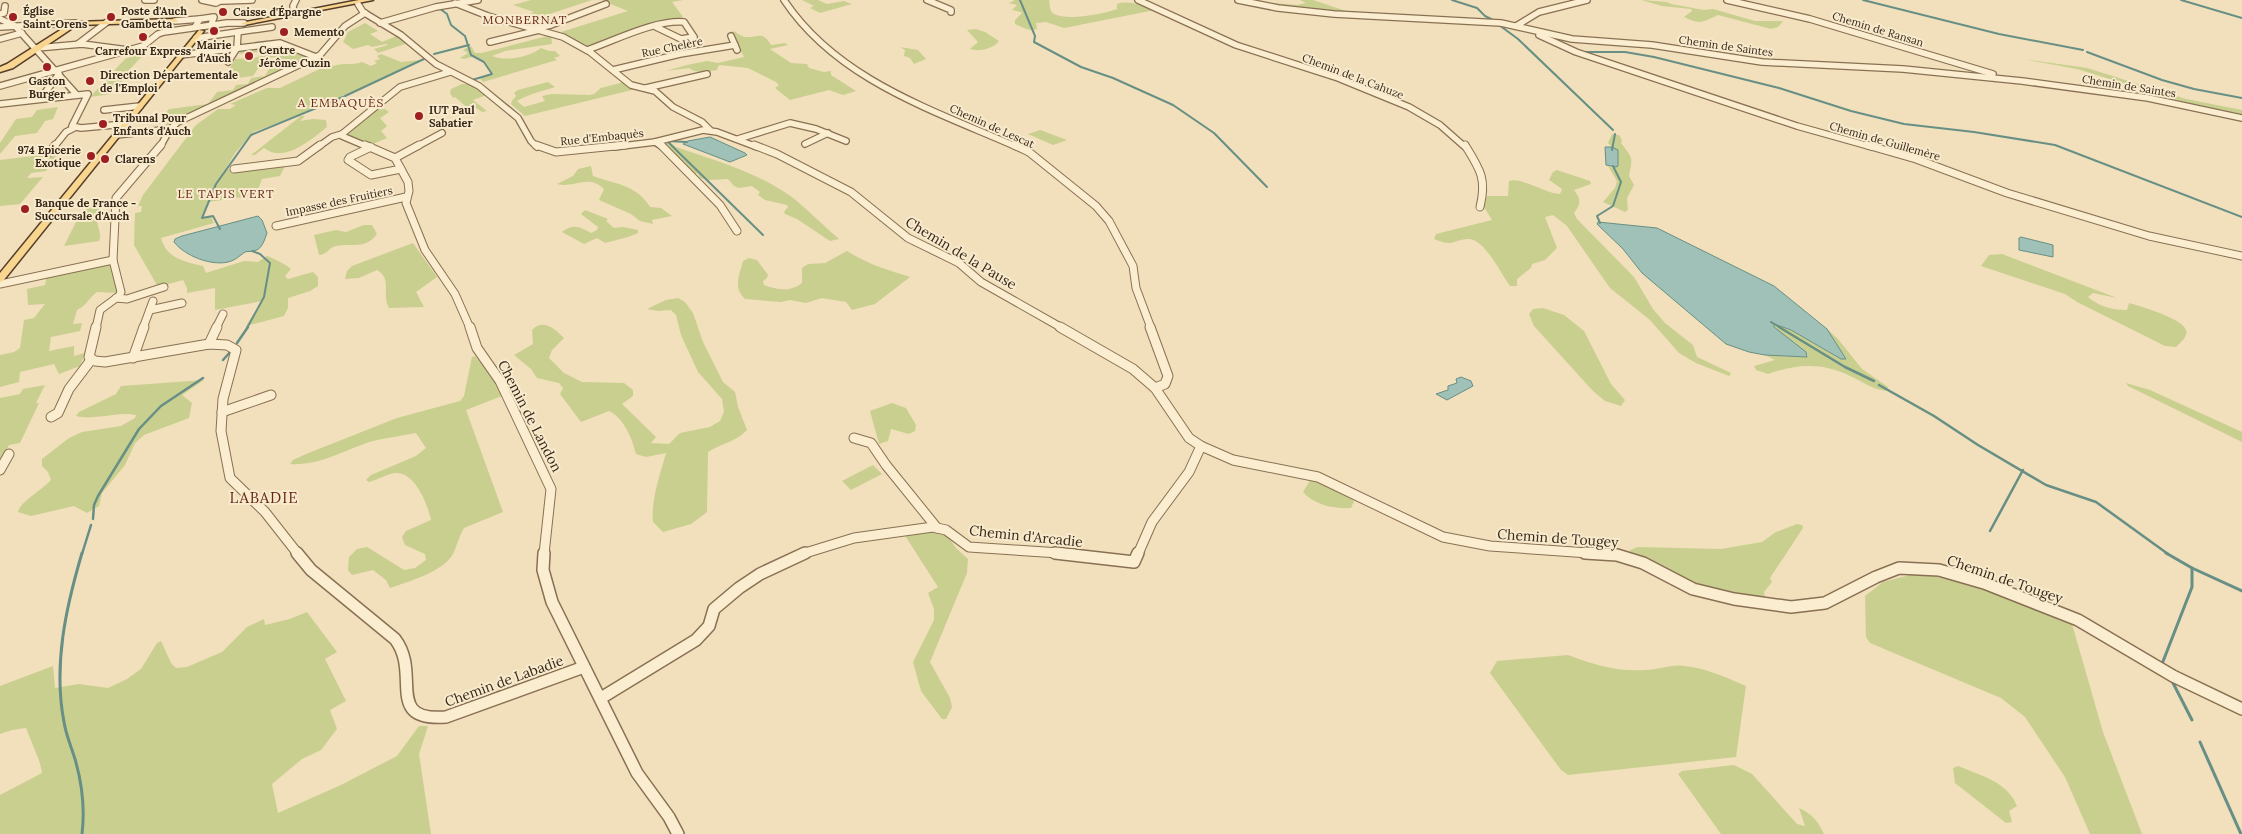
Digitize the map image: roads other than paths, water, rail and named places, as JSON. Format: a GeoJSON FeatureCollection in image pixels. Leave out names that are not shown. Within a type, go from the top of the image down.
{"type":"FeatureCollection","features":[{"type":"Feature","properties":{"kind":"main road"},"geometry":{"type":"LineString","coordinates":[[244,23],[358,4],[370,0]]}},
{"type":"Feature","properties":{"kind":"main road"},"geometry":{"type":"LineString","coordinates":[[0,70],[75,23],[175,20]]}},
{"type":"Feature","properties":{"kind":"main road"},"geometry":{"type":"LineString","coordinates":[[0,279],[196,38],[200,28]]}},
{"type":"Feature","properties":{"kind":"street"},"geometry":{"type":"LineString","coordinates":[[144,0],[153,1]]}},
{"type":"Feature","properties":{"kind":"street"},"geometry":{"type":"LineString","coordinates":[[202,0],[252,0]]}},
{"type":"Feature","properties":{"kind":"street"},"geometry":{"type":"LineString","coordinates":[[294,14],[293,6],[296,0]]}},
{"type":"Feature","properties":{"kind":"street"},"geometry":{"type":"LineString","coordinates":[[380,23],[436,7],[478,0]]}},
{"type":"Feature","properties":{"kind":"street","name":"Chemin de Lescat"},"geometry":{"type":"LineString","coordinates":[[784,0],[794,15],[813,35],[869,80],[895,94],[1029,152],[1096,206],[1109,221],[1133,266],[1136,288],[1169,380],[1155,388]]}},
{"type":"Feature","properties":{"kind":"street"},"geometry":{"type":"LineString","coordinates":[[927,0],[945,7],[951,10],[951,12]]}},
{"type":"Feature","properties":{"kind":"street","name":"Chemin de la Cahuze"},"geometry":{"type":"LineString","coordinates":[[1138,0],[1239,46],[1318,71],[1414,110],[1432,120],[1460,140],[1480,169],[1482,184],[1480,207]]}},
{"type":"Feature","properties":{"kind":"street","name":"Chemin de Saintes"},"geometry":{"type":"LineString","coordinates":[[1238,0],[1278,8],[1334,14],[1501,23],[1578,40],[1652,45],[1762,62],[1903,69],[2022,81],[2148,98],[2242,118]]}},
{"type":"Feature","properties":{"kind":"street"},"geometry":{"type":"LineString","coordinates":[[1516,26],[1539,12],[1587,0]]}},
{"type":"Feature","properties":{"kind":"street","name":"Chemin de Ransan"},"geometry":{"type":"LineString","coordinates":[[1727,0],[1810,19],[2022,81]]}},
{"type":"Feature","properties":{"kind":"street"},"geometry":{"type":"LineString","coordinates":[[209,17],[223,1]]}},
{"type":"Feature","properties":{"kind":"street"},"geometry":{"type":"LineString","coordinates":[[0,2],[6,3],[2,13]]}},
{"type":"Feature","properties":{"kind":"street"},"geometry":{"type":"LineString","coordinates":[[431,2],[436,7]]}},
{"type":"Feature","properties":{"kind":"street"},"geometry":{"type":"LineString","coordinates":[[455,3],[488,16],[563,37],[587,50],[631,85],[655,91],[673,107],[702,122],[710,130]]}},
{"type":"Feature","properties":{"kind":"street","name":"Rue d'Embaquès"},"geometry":{"type":"LineString","coordinates":[[358,4],[365,13],[401,35],[436,64],[479,86],[518,118],[531,141],[539,148],[556,152],[577,151],[655,142],[710,130]]}},
{"type":"Feature","properties":{"kind":"street"},"geometry":{"type":"LineString","coordinates":[[490,42],[537,30],[606,4]]}},
{"type":"Feature","properties":{"kind":"street"},"geometry":{"type":"LineString","coordinates":[[1155,9],[1176,14],[1183,12]]}},
{"type":"Feature","properties":{"kind":"street"},"geometry":{"type":"LineString","coordinates":[[51,417],[58,413],[69,389],[80,372],[91,360],[89,354],[99,314],[121,292],[113,260],[116,198],[161,146],[170,129],[178,122],[316,58],[354,17],[365,13]]}},
{"type":"Feature","properties":{"kind":"street"},"geometry":{"type":"LineString","coordinates":[[175,20],[215,18],[211,25]]}},
{"type":"Feature","properties":{"kind":"street"},"geometry":{"type":"LineString","coordinates":[[0,19],[22,33],[76,94]]}},
{"type":"Feature","properties":{"kind":"street"},"geometry":{"type":"LineString","coordinates":[[200,19],[200,28]]}},
{"type":"Feature","properties":{"kind":"street"},"geometry":{"type":"LineString","coordinates":[[587,50],[656,27],[682,21],[694,37],[680,39],[656,27]]}},
{"type":"Feature","properties":{"kind":"street"},"geometry":{"type":"LineString","coordinates":[[78,44],[107,22]]}},
{"type":"Feature","properties":{"kind":"street"},"geometry":{"type":"LineString","coordinates":[[0,27],[75,23]]}},
{"type":"Feature","properties":{"kind":"street"},"geometry":{"type":"LineString","coordinates":[[0,86],[127,52],[145,45],[158,34],[164,32],[211,25],[244,23]]}},
{"type":"Feature","properties":{"kind":"street"},"geometry":{"type":"LineString","coordinates":[[196,38],[272,27]]}},
{"type":"Feature","properties":{"kind":"street","name":"Chemin de Guillemère"},"geometry":{"type":"LineString","coordinates":[[1528,29],[1576,52],[1797,126],[1923,161],[2008,193],[2149,236],[2242,256]]}},
{"type":"Feature","properties":{"kind":"street"},"geometry":{"type":"LineString","coordinates":[[228,62],[237,48],[238,32]]}},
{"type":"Feature","properties":{"kind":"street"},"geometry":{"type":"LineString","coordinates":[[0,40],[22,33]]}},
{"type":"Feature","properties":{"kind":"street"},"geometry":{"type":"LineString","coordinates":[[731,36],[736,48]]}},
{"type":"Feature","properties":{"kind":"street"},"geometry":{"type":"LineString","coordinates":[[181,55],[283,43],[316,58]]}},
{"type":"Feature","properties":{"kind":"street"},"geometry":{"type":"LineString","coordinates":[[37,48],[52,45],[78,44],[100,45],[127,52]]}},
{"type":"Feature","properties":{"kind":"street","name":"Rue Chelère"},"geometry":{"type":"LineString","coordinates":[[613,70],[690,52],[736,48]]}},
{"type":"Feature","properties":{"kind":"street"},"geometry":{"type":"LineString","coordinates":[[41,98],[57,72]]}},
{"type":"Feature","properties":{"kind":"street"},"geometry":{"type":"LineString","coordinates":[[234,169],[298,161],[332,137],[342,134],[400,87],[450,72]]}},
{"type":"Feature","properties":{"kind":"street"},"geometry":{"type":"LineString","coordinates":[[646,88],[707,74]]}},
{"type":"Feature","properties":{"kind":"street"},"geometry":{"type":"LineString","coordinates":[[0,104],[76,94],[87,95],[71,124],[74,128]]}},
{"type":"Feature","properties":{"kind":"street"},"geometry":{"type":"LineString","coordinates":[[0,108],[11,103]]}},
{"type":"Feature","properties":{"kind":"street"},"geometry":{"type":"LineString","coordinates":[[104,110],[138,108]]}},
{"type":"Feature","properties":{"kind":"street"},"geometry":{"type":"LineString","coordinates":[[738,139],[787,123],[828,133],[846,141]]}},
{"type":"Feature","properties":{"kind":"street"},"geometry":{"type":"LineString","coordinates":[[50,152],[66,132],[74,128],[125,124]]}},
{"type":"Feature","properties":{"kind":"street"},"geometry":{"type":"LineString","coordinates":[[117,134],[170,129]]}},
{"type":"Feature","properties":{"kind":"street","name":"Chemin de la Pause"},"geometry":{"type":"LineString","coordinates":[[710,130],[777,154],[851,192],[908,238],[959,263],[981,282],[1121,361],[1143,376],[1155,388],[1189,438],[1202,446]]}},
{"type":"Feature","properties":{"kind":"street"},"geometry":{"type":"LineString","coordinates":[[342,134],[345,138],[395,158],[442,133]]}},
{"type":"Feature","properties":{"kind":"street"},"geometry":{"type":"LineString","coordinates":[[806,144],[828,133]]}},
{"type":"Feature","properties":{"kind":"street"},"geometry":{"type":"LineString","coordinates":[[655,142],[664,147],[716,200],[731,219],[737,231]]}},
{"type":"Feature","properties":{"kind":"street"},"geometry":{"type":"LineString","coordinates":[[371,147],[350,157],[348,160],[371,175],[401,169]]}},
{"type":"Feature","properties":{"kind":"street","name":"Chemin de Landon"},"geometry":{"type":"LineString","coordinates":[[395,158],[410,191],[406,197],[408,210],[425,250],[455,294],[477,348],[500,381],[550,489],[550,510],[543,570],[552,602],[637,773],[669,817],[678,834]]}},
{"type":"Feature","properties":{"kind":"street","name":"Impasse des Fruitiers"},"geometry":{"type":"LineString","coordinates":[[276,226],[406,197]]}},
{"type":"Feature","properties":{"kind":"street"},"geometry":{"type":"LineString","coordinates":[[0,284],[113,260]]}},
{"type":"Feature","properties":{"kind":"street"},"geometry":{"type":"LineString","coordinates":[[116,298],[127,299],[164,286]]}},
{"type":"Feature","properties":{"kind":"street"},"geometry":{"type":"LineString","coordinates":[[133,358],[153,301]]}},
{"type":"Feature","properties":{"kind":"street"},"geometry":{"type":"LineString","coordinates":[[150,310],[182,303]]}},
{"type":"Feature","properties":{"kind":"street"},"geometry":{"type":"LineString","coordinates":[[209,344],[223,314]]}},
{"type":"Feature","properties":{"kind":"street","name":"Chemin de Labadie"},"geometry":{"type":"LineString","coordinates":[[91,360],[105,362],[209,344],[227,345],[236,350],[223,399],[222,412],[222,442],[230,478],[234,484],[266,512],[311,570],[395,638],[402,649],[406,664],[406,692],[413,713],[426,719],[446,717],[584,667]]}},
{"type":"Feature","properties":{"kind":"street"},"geometry":{"type":"LineString","coordinates":[[222,412],[271,395]]}},
{"type":"Feature","properties":{"kind":"street"},"geometry":{"type":"LineString","coordinates":[[854,438],[871,443],[886,465],[937,528]]}},
{"type":"Feature","properties":{"kind":"street","name":"Chemin d'Arcadie"},"geometry":{"type":"LineString","coordinates":[[937,528],[948,530],[961,544],[970,547],[1074,554],[1134,562],[1152,522],[1176,492],[1202,446]]}},
{"type":"Feature","properties":{"kind":"street","name":"Chemin de Tougey"},"geometry":{"type":"LineString","coordinates":[[1202,446],[1233,460],[1254,466],[1304,474],[1326,480],[1443,537],[1490,546],[1617,555],[1643,563],[1693,589],[1734,599],[1791,607],[1810,606],[1825,603],[1876,577],[1899,568],[1939,570],[1984,583],[2078,620],[2173,676],[2242,709]]}},
{"type":"Feature","properties":{"kind":"street"},"geometry":{"type":"LineString","coordinates":[[0,470],[9,454]]}},
{"type":"Feature","properties":{"kind":"street"},"geometry":{"type":"LineString","coordinates":[[601,698],[696,640],[709,626],[714,609],[719,603],[778,563],[793,556],[870,534],[937,528]]}},
{"type":"Feature","properties":{"kind":"water"},"geometry":{"type":"Polygon","coordinates":[[[710,137],[747,155],[730,162],[683,144],[688,141],[710,137]]]}},
{"type":"Feature","properties":{"kind":"water"},"geometry":{"type":"Polygon","coordinates":[[[1605,147],[1612,147],[1618,150],[1618,166],[1606,165],[1605,147]]]}},
{"type":"Feature","properties":{"kind":"water"},"geometry":{"type":"Polygon","coordinates":[[[258,216],[262,220],[267,233],[262,245],[259,249],[245,252],[231,261],[214,263],[199,259],[185,252],[174,242],[175,239],[182,236],[258,216]]]}},
{"type":"Feature","properties":{"kind":"water"},"geometry":{"type":"Polygon","coordinates":[[[1598,222],[1657,228],[1774,286],[1827,329],[1846,359],[1841,359],[1791,330],[1774,324],[1774,327],[1806,352],[1807,357],[1765,355],[1726,344],[1642,273],[1623,249],[1597,224],[1598,222]]]}},
{"type":"Feature","properties":{"kind":"water"},"geometry":{"type":"Polygon","coordinates":[[[2019,238],[2053,245],[2053,257],[2019,250],[2019,238]]]}},
{"type":"Feature","properties":{"kind":"water"},"geometry":{"type":"Polygon","coordinates":[[[1461,377],[1471,381],[1473,386],[1447,400],[1436,394],[1448,390],[1448,386],[1457,383],[1456,379],[1461,377]]]}},
{"type":"Feature","properties":{"kind":"waterway"},"geometry":{"type":"LineString","coordinates":[[1020,0],[1035,36],[1034,42],[1081,67],[1113,78],[1173,105],[1214,133],[1267,187]]}},
{"type":"Feature","properties":{"kind":"waterway"},"geometry":{"type":"LineString","coordinates":[[1452,0],[1477,8],[1485,16],[1495,21]]}},
{"type":"Feature","properties":{"kind":"waterway"},"geometry":{"type":"LineString","coordinates":[[1863,0],[1999,34],[2083,50]]}},
{"type":"Feature","properties":{"kind":"waterway"},"geometry":{"type":"LineString","coordinates":[[2181,0],[2242,18]]}},
{"type":"Feature","properties":{"kind":"waterway"},"geometry":{"type":"LineString","coordinates":[[439,8],[447,14],[451,25],[465,36],[468,45]]}},
{"type":"Feature","properties":{"kind":"waterway"},"geometry":{"type":"LineString","coordinates":[[1499,25],[1518,39],[1613,130]]}},
{"type":"Feature","properties":{"kind":"waterway"},"geometry":{"type":"LineString","coordinates":[[434,54],[468,45]]}},
{"type":"Feature","properties":{"kind":"waterway"},"geometry":{"type":"LineString","coordinates":[[468,45],[471,55],[484,62],[492,74],[472,80],[474,81]]}},
{"type":"Feature","properties":{"kind":"waterway"},"geometry":{"type":"LineString","coordinates":[[1583,52],[1625,52],[1654,57],[1779,88],[1851,111],[1904,124],[1974,132],[2055,145],[2242,217]]}},
{"type":"Feature","properties":{"kind":"waterway"},"geometry":{"type":"LineString","coordinates":[[2087,52],[2162,80],[2194,89],[2242,98]]}},
{"type":"Feature","properties":{"kind":"waterway"},"geometry":{"type":"LineString","coordinates":[[345,96],[424,59]]}},
{"type":"Feature","properties":{"kind":"waterway"},"geometry":{"type":"LineString","coordinates":[[220,229],[213,216],[202,218],[216,184],[251,135],[343,97]]}},
{"type":"Feature","properties":{"kind":"waterway"},"geometry":{"type":"LineString","coordinates":[[500,100],[517,114]]}},
{"type":"Feature","properties":{"kind":"waterway"},"geometry":{"type":"LineString","coordinates":[[1612,150],[1615,134]]}},
{"type":"Feature","properties":{"kind":"waterway"},"geometry":{"type":"LineString","coordinates":[[687,142],[667,141],[763,235]]}},
{"type":"Feature","properties":{"kind":"waterway"},"geometry":{"type":"LineString","coordinates":[[1600,223],[1597,216],[1613,206],[1621,182],[1613,166]]}},
{"type":"Feature","properties":{"kind":"waterway"},"geometry":{"type":"LineString","coordinates":[[247,328],[264,297],[270,263],[260,254],[252,251]]}},
{"type":"Feature","properties":{"kind":"waterway"},"geometry":{"type":"LineString","coordinates":[[1771,322],[1781,328]]}},
{"type":"Feature","properties":{"kind":"waterway"},"geometry":{"type":"LineString","coordinates":[[237,343],[248,327]]}},
{"type":"Feature","properties":{"kind":"waterway"},"geometry":{"type":"LineString","coordinates":[[1779,327],[1845,367],[1874,381]]}},
{"type":"Feature","properties":{"kind":"waterway"},"geometry":{"type":"LineString","coordinates":[[223,360],[232,350]]}},
{"type":"Feature","properties":{"kind":"waterway"},"geometry":{"type":"LineString","coordinates":[[93,519],[94,505],[98,496],[139,429],[161,406],[203,378]]}},
{"type":"Feature","properties":{"kind":"waterway"},"geometry":{"type":"LineString","coordinates":[[1879,385],[1934,416],[2022,471]]}},
{"type":"Feature","properties":{"kind":"waterway"},"geometry":{"type":"LineString","coordinates":[[1990,531],[2022,471]]}},
{"type":"Feature","properties":{"kind":"waterway"},"geometry":{"type":"LineString","coordinates":[[2022,471],[2046,485],[2096,502],[2168,554]]}},
{"type":"Feature","properties":{"kind":"waterway"},"geometry":{"type":"LineString","coordinates":[[82,554],[91,525]]}},
{"type":"Feature","properties":{"kind":"waterway"},"geometry":{"type":"LineString","coordinates":[[82,553],[66,615],[60,679],[65,727],[81,787],[83,806],[82,834]]}},
{"type":"Feature","properties":{"kind":"waterway"},"geometry":{"type":"LineString","coordinates":[[2166,553],[2192,568]]}},
{"type":"Feature","properties":{"kind":"waterway"},"geometry":{"type":"LineString","coordinates":[[2162,664],[2192,587],[2192,568]]}},
{"type":"Feature","properties":{"kind":"waterway"},"geometry":{"type":"LineString","coordinates":[[2192,568],[2242,591]]}},
{"type":"Feature","properties":{"kind":"waterway"},"geometry":{"type":"LineString","coordinates":[[2172,681],[2192,720]]}},
{"type":"Feature","properties":{"kind":"waterway"},"geometry":{"type":"LineString","coordinates":[[2200,742],[2241,834]]}},
{"type":"Feature","properties":{"kind":"place","name":"Caisse d'Épargne"},"geometry":{"type":"Point","coordinates":[223,12]}},
{"type":"Feature","properties":{"kind":"place","name":"Église Saint-Orens"},"geometry":{"type":"Point","coordinates":[13,17]}},
{"type":"Feature","properties":{"kind":"place","name":"Poste d'Auch Gambetta"},"geometry":{"type":"Point","coordinates":[111,17]}},
{"type":"Feature","properties":{"kind":"place","name":"Mairie d'Auch"},"geometry":{"type":"Point","coordinates":[214,31]}},
{"type":"Feature","properties":{"kind":"place","name":"Memento"},"geometry":{"type":"Point","coordinates":[284,32]}},
{"type":"Feature","properties":{"kind":"place","name":"Carrefour Express"},"geometry":{"type":"Point","coordinates":[143,37]}},
{"type":"Feature","properties":{"kind":"place","name":"Centre Jérôme Cuzin"},"geometry":{"type":"Point","coordinates":[249,56]}},
{"type":"Feature","properties":{"kind":"place","name":"Gaston Burger"},"geometry":{"type":"Point","coordinates":[47,67]}},
{"type":"Feature","properties":{"kind":"place","name":"Direction Départementale de l'Emploi"},"geometry":{"type":"Point","coordinates":[90,81]}},
{"type":"Feature","properties":{"kind":"place","name":"IUT Paul Sabatier"},"geometry":{"type":"Point","coordinates":[419,116]}},
{"type":"Feature","properties":{"kind":"place","name":"Tribunal Pour Enfants d'Auch"},"geometry":{"type":"Point","coordinates":[103,124]}},
{"type":"Feature","properties":{"kind":"place","name":"974 Epicerie Exotique"},"geometry":{"type":"Point","coordinates":[91,156]}},
{"type":"Feature","properties":{"kind":"place","name":"Clarens"},"geometry":{"type":"Point","coordinates":[105,159]}},
{"type":"Feature","properties":{"kind":"place","name":"Banque de France - Succursale d'Auch"},"geometry":{"type":"Point","coordinates":[25,209]}},
{"type":"Feature","properties":{"kind":"district","name":"MONBERNAT"},"geometry":{"type":"Point","coordinates":[525,20]}},
{"type":"Feature","properties":{"kind":"district","name":"A EMBAQUÈS"},"geometry":{"type":"Point","coordinates":[341,103]}},
{"type":"Feature","properties":{"kind":"district","name":"LE TAPIS VERT"},"geometry":{"type":"Point","coordinates":[226,194]}},
{"type":"Feature","properties":{"kind":"district","name":"LABADIE"},"geometry":{"type":"Point","coordinates":[264,498]}}]}
